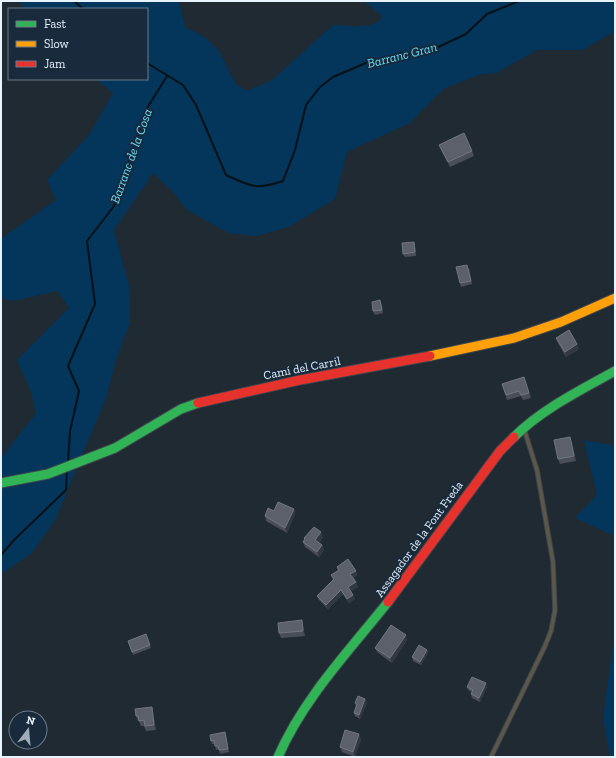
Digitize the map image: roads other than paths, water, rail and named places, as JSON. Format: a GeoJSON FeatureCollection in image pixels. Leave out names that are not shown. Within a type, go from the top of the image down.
{"type":"FeatureCollection","features":[{"type":"Feature","properties":{"kind":"street","name":"Camí del Carril"},"geometry":{"type":"LineString","coordinates":[[1,483],[48,474],[115,448],[182,409],[201,402],[300,380],[467,349],[514,338],[561,322],[615,298]]}},
{"type":"Feature","properties":{"kind":"street","name":"Assagador de la Font Freda"},"geometry":{"type":"LineString","coordinates":[[278,757],[287,736],[320,686],[401,586],[433,540],[500,451],[523,428],[568,398],[615,371]]}},
{"type":"Feature","properties":{"kind":"lane"},"geometry":{"type":"LineString","coordinates":[[491,757],[545,646],[551,631],[555,610],[553,562],[537,470],[523,428]]}},
{"type":"Feature","properties":{"kind":"waterway","name":"Barranc Gran"},"geometry":{"type":"LineString","coordinates":[[74,1],[82,8]]}},
{"type":"Feature","properties":{"kind":"waterway","name":"Barranc Gran"},"geometry":{"type":"LineString","coordinates":[[148,64],[183,85],[196,105],[226,175],[248,185],[266,186],[283,181],[295,150],[306,105],[320,87],[333,77],[373,60],[432,50],[466,34],[487,14],[519,1]]}},
{"type":"Feature","properties":{"kind":"waterway","name":"Barranc de la Cosa"},"geometry":{"type":"LineString","coordinates":[[68,463],[70,431],[79,391],[68,366],[95,304],[87,241],[114,206],[146,110],[167,76]]}},
{"type":"Feature","properties":{"kind":"waterway","name":"Barranc de la Cosa"},"geometry":{"type":"LineString","coordinates":[[1,555],[15,539],[66,490],[67,469]]}}]}
